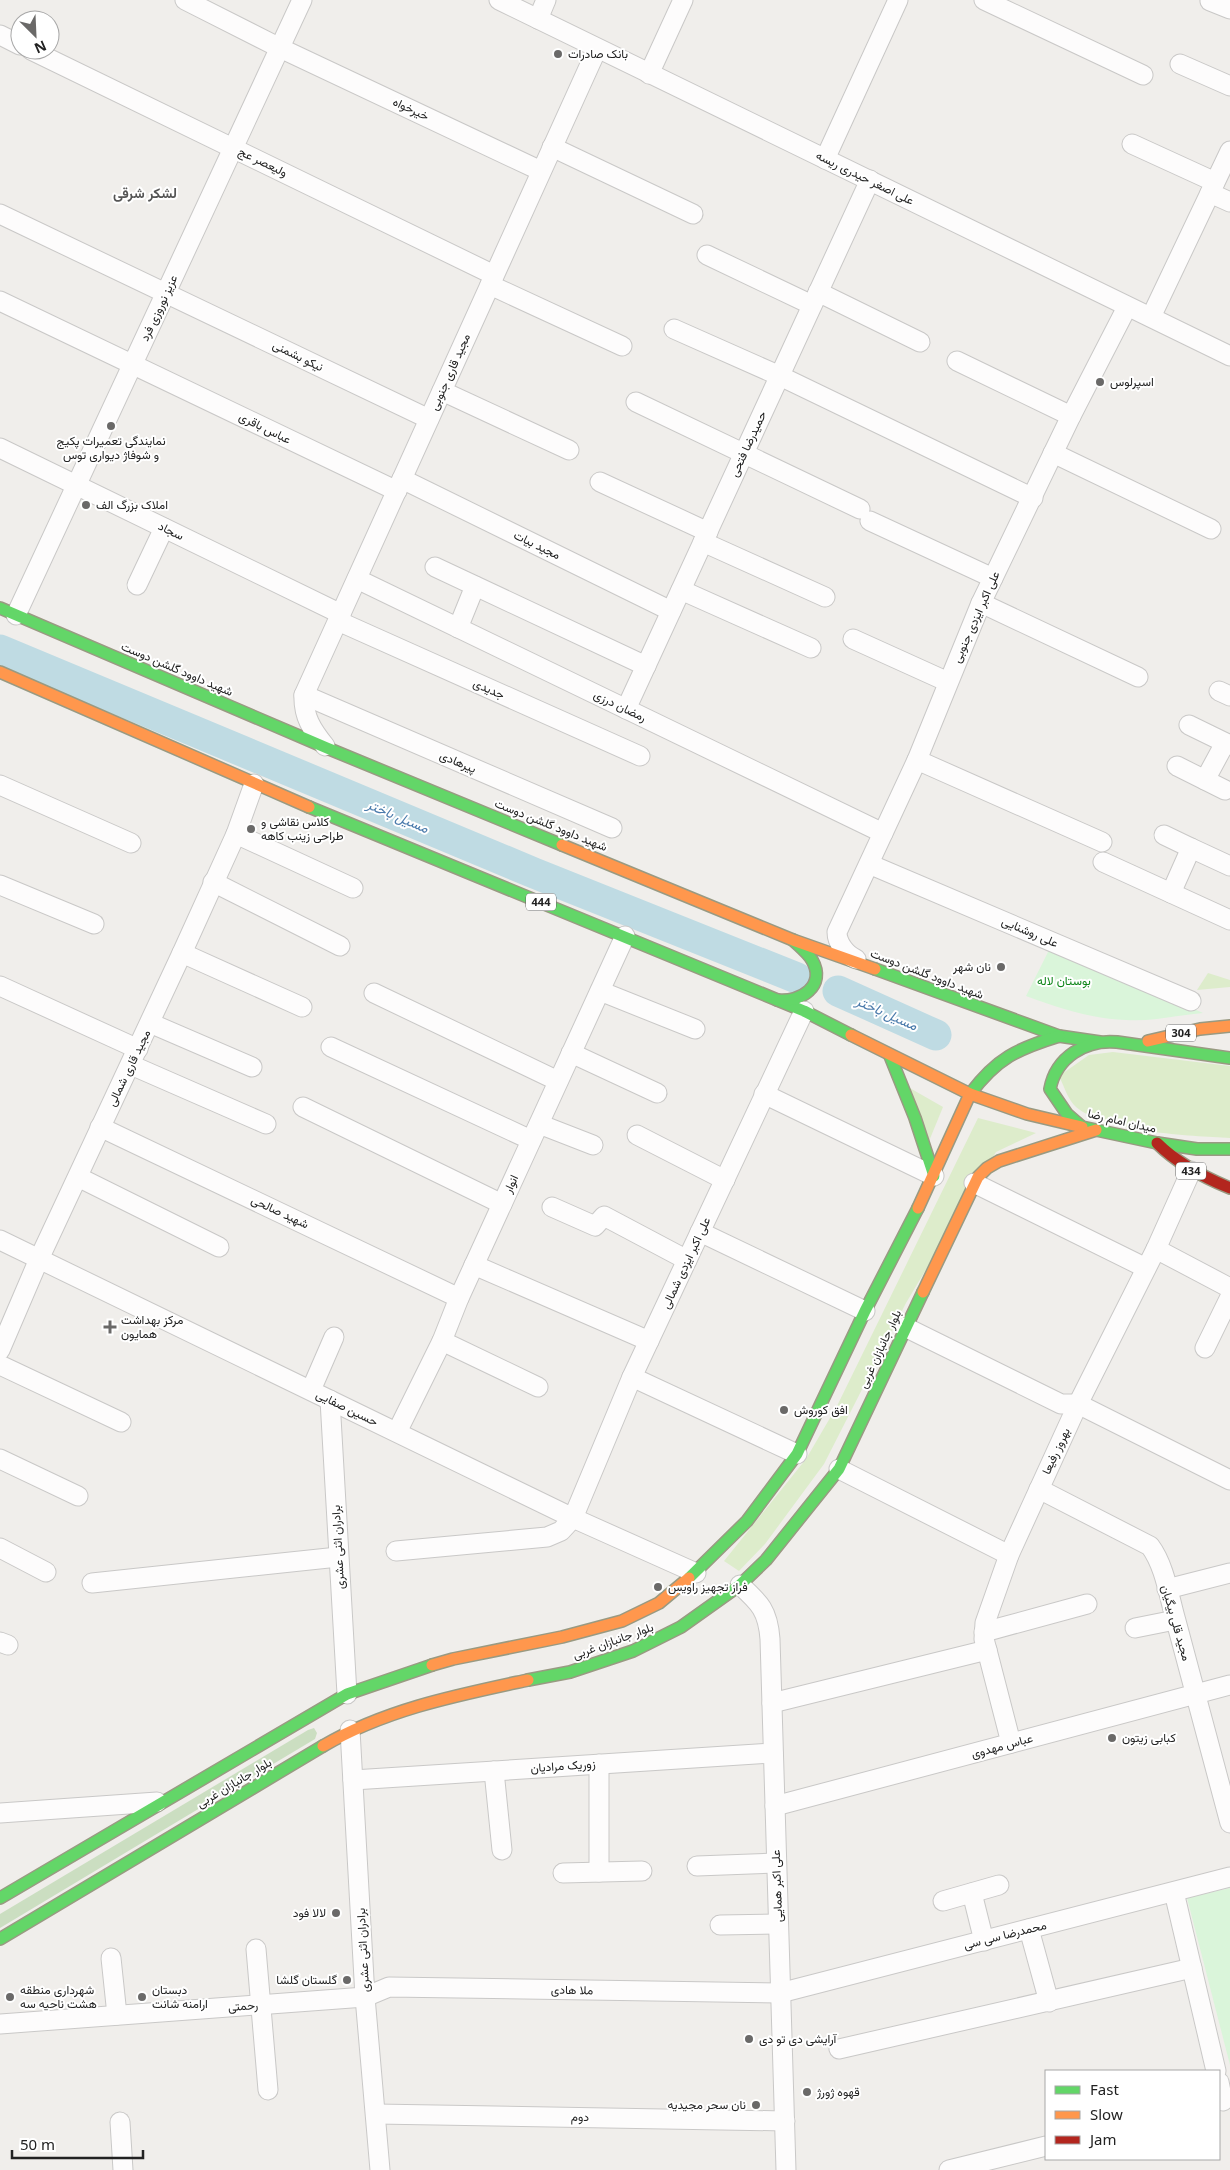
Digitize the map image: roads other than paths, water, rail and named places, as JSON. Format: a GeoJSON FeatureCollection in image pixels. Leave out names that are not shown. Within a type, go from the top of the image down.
{"type":"FeatureCollection","features":[{"type":"Feature","properties":{"kind":"main road","name":"شهید داوود گلشن دوست"},"geometry":{"type":"LineString","coordinates":[[8,612],[327,748],[793,940],[1058,1036],[1100,1042]]}},
{"type":"Feature","properties":{"kind":"main road","name":"444"},"geometry":{"type":"LineString","coordinates":[[0,672],[254,784],[804,1011],[890,1056],[970,1094],[1026,1114],[1082,1127]]}},
{"type":"Feature","properties":{"kind":"main road"},"geometry":{"type":"LineString","coordinates":[[778,1000],[791,1002],[800,1000],[813,987],[815,978],[812,961],[793,940]]}},
{"type":"Feature","properties":{"kind":"main road","name":"304"},"geometry":{"type":"LineString","coordinates":[[1133,1045],[1200,1029],[1230,1026]]}},
{"type":"Feature","properties":{"kind":"main road","name":"بلوار جانبازان غربی"},"geometry":{"type":"LineString","coordinates":[[0,1898],[161,1802],[348,1698],[393,1677],[453,1659],[562,1637],[641,1614],[700,1574],[747,1522],[797,1454],[865,1311],[934,1176],[970,1094],[992,1066],[1004,1057],[1017,1050],[1058,1036]]}},
{"type":"Feature","properties":{"kind":"main road","name":"میدان امام رضا"},"geometry":{"type":"LineString","coordinates":[[1230,1058],[1100,1042],[1079,1049],[1062,1062],[1055,1069],[1050,1089],[1067,1114],[1082,1127],[1196,1149],[1230,1149]]}},
{"type":"Feature","properties":{"kind":"main road"},"geometry":{"type":"LineString","coordinates":[[890,1056],[915,1118],[934,1176]]}},
{"type":"Feature","properties":{"kind":"main road","name":"بلوار جانبازان غربی"},"geometry":{"type":"LineString","coordinates":[[0,1940],[350,1726],[461,1694],[570,1672],[633,1651],[681,1627],[731,1582],[766,1560],[838,1468],[974,1184],[987,1168],[999,1161],[1096,1130]]}},
{"type":"Feature","properties":{"kind":"main road","name":"434"},"geometry":{"type":"LineString","coordinates":[[1157,1143],[1170,1156],[1191,1171],[1230,1188]]}},
{"type":"Feature","properties":{"kind":"street","name":"خیرخواه"},"geometry":{"type":"LineString","coordinates":[[185,0],[280,48],[541,171]]}},
{"type":"Feature","properties":{"kind":"street","name":"عزیز نوروزی فرد"},"geometry":{"type":"LineString","coordinates":[[8,612],[77,486],[302,0]]}},
{"type":"Feature","properties":{"kind":"street","name":"علی اصغر حیدری ریسه"},"geometry":{"type":"LineString","coordinates":[[499,0],[1230,356]]}},
{"type":"Feature","properties":{"kind":"street"},"geometry":{"type":"LineString","coordinates":[[538,19],[546,0]]}},
{"type":"Feature","properties":{"kind":"street"},"geometry":{"type":"LineString","coordinates":[[649,74],[683,0]]}},
{"type":"Feature","properties":{"kind":"street"},"geometry":{"type":"LineString","coordinates":[[825,159],[898,0]]}},
{"type":"Feature","properties":{"kind":"street"},"geometry":{"type":"LineString","coordinates":[[984,0],[1143,75]]}},
{"type":"Feature","properties":{"kind":"street"},"geometry":{"type":"LineString","coordinates":[[1210,1],[1230,9]]}},
{"type":"Feature","properties":{"kind":"street","name":"مجید قاری جنوبی"},"geometry":{"type":"LineString","coordinates":[[304,695],[597,49]]}},
{"type":"Feature","properties":{"kind":"street","name":"ولیعصر عج"},"geometry":{"type":"LineString","coordinates":[[52,60],[234,148],[622,346]]}},
{"type":"Feature","properties":{"kind":"street"},"geometry":{"type":"LineString","coordinates":[[1180,64],[1230,86]]}},
{"type":"Feature","properties":{"kind":"street"},"geometry":{"type":"LineString","coordinates":[[1132,144],[1213,188],[1230,202]]}},
{"type":"Feature","properties":{"kind":"street"},"geometry":{"type":"LineString","coordinates":[[552,148],[693,214]]}},
{"type":"Feature","properties":{"kind":"street"},"geometry":{"type":"LineString","coordinates":[[1151,317],[1230,151]]}},
{"type":"Feature","properties":{"kind":"street","name":"حمیدرضا فتحی"},"geometry":{"type":"LineString","coordinates":[[626,709],[870,180]]}},
{"type":"Feature","properties":{"kind":"street","name":"نیکو بشمنی"},"geometry":{"type":"LineString","coordinates":[[0,214],[429,419]]}},
{"type":"Feature","properties":{"kind":"street"},"geometry":{"type":"LineString","coordinates":[[707,255],[920,342]]}},
{"type":"Feature","properties":{"kind":"street","name":"عباس باقری"},"geometry":{"type":"LineString","coordinates":[[0,301],[133,365],[399,485]]}},
{"type":"Feature","properties":{"kind":"street","name":"علی اکبر ایزدی جنوبی"},"geometry":{"type":"LineString","coordinates":[[877,969],[850,957],[840,943],[837,932],[917,760],[981,603],[1071,416],[1127,307]]}},
{"type":"Feature","properties":{"kind":"street"},"geometry":{"type":"LineString","coordinates":[[674,329],[780,376],[1033,498]]}},
{"type":"Feature","properties":{"kind":"street"},"geometry":{"type":"LineString","coordinates":[[957,361],[1071,416]]}},
{"type":"Feature","properties":{"kind":"street"},"geometry":{"type":"LineString","coordinates":[[442,391],[569,450]]}},
{"type":"Feature","properties":{"kind":"street"},"geometry":{"type":"LineString","coordinates":[[636,402],[993,578]]}},
{"type":"Feature","properties":{"kind":"street","name":"سجاد"},"geometry":{"type":"LineString","coordinates":[[0,448],[340,617]]}},
{"type":"Feature","properties":{"kind":"street"},"geometry":{"type":"LineString","coordinates":[[1053,453],[1211,529]]}},
{"type":"Feature","properties":{"kind":"street"},"geometry":{"type":"LineString","coordinates":[[600,482],[825,597]]}},
{"type":"Feature","properties":{"kind":"street","name":"مجید بیات"},"geometry":{"type":"LineString","coordinates":[[399,485],[671,611]]}},
{"type":"Feature","properties":{"kind":"street"},"geometry":{"type":"LineString","coordinates":[[137,585],[164,528]]}},
{"type":"Feature","properties":{"kind":"street"},"geometry":{"type":"LineString","coordinates":[[435,567],[646,666]]}},
{"type":"Feature","properties":{"kind":"street","name":"رمضان درزی"},"geometry":{"type":"LineString","coordinates":[[357,579],[884,832]]}},
{"type":"Feature","properties":{"kind":"street"},"geometry":{"type":"LineString","coordinates":[[458,628],[475,586]]}},
{"type":"Feature","properties":{"kind":"street"},"geometry":{"type":"LineString","coordinates":[[681,590],[811,648]]}},
{"type":"Feature","properties":{"kind":"street"},"geometry":{"type":"LineString","coordinates":[[981,603],[1138,678]]}},
{"type":"Feature","properties":{"kind":"street","name":"جدیدی"},"geometry":{"type":"LineString","coordinates":[[340,617],[640,756]]}},
{"type":"Feature","properties":{"kind":"street"},"geometry":{"type":"LineString","coordinates":[[853,639],[948,682]]}},
{"type":"Feature","properties":{"kind":"street"},"geometry":{"type":"LineString","coordinates":[[304,695],[307,719],[327,748]]}},
{"type":"Feature","properties":{"kind":"street","name":"پیرهادی"},"geometry":{"type":"LineString","coordinates":[[304,695],[612,828]]}},
{"type":"Feature","properties":{"kind":"street"},"geometry":{"type":"LineString","coordinates":[[1189,725],[1227,744],[1205,780]]}},
{"type":"Feature","properties":{"kind":"street"},"geometry":{"type":"LineString","coordinates":[[917,760],[1102,842]]}},
{"type":"Feature","properties":{"kind":"street"},"geometry":{"type":"LineString","coordinates":[[1177,766],[1226,790]]}},
{"type":"Feature","properties":{"kind":"street","name":"مجید قاری شمالی"},"geometry":{"type":"LineString","coordinates":[[0,1350],[39,1259],[100,1127],[135,1057],[236,834],[254,784]]}},
{"type":"Feature","properties":{"kind":"street"},"geometry":{"type":"LineString","coordinates":[[0,785],[131,843]]}},
{"type":"Feature","properties":{"kind":"street"},"geometry":{"type":"LineString","coordinates":[[236,834],[353,888]]}},
{"type":"Feature","properties":{"kind":"street"},"geometry":{"type":"LineString","coordinates":[[1164,835],[1230,866]]}},
{"type":"Feature","properties":{"kind":"street"},"geometry":{"type":"LineString","coordinates":[[1171,892],[1191,848]]}},
{"type":"Feature","properties":{"kind":"street"},"geometry":{"type":"LineString","coordinates":[[1103,862],[1230,920]]}},
{"type":"Feature","properties":{"kind":"street","name":"علی روشنایی"},"geometry":{"type":"LineString","coordinates":[[869,864],[1191,1001]]}},
{"type":"Feature","properties":{"kind":"street"},"geometry":{"type":"LineString","coordinates":[[213,882],[340,946]]}},
{"type":"Feature","properties":{"kind":"street"},"geometry":{"type":"LineString","coordinates":[[0,885],[94,924]]}},
{"type":"Feature","properties":{"kind":"street","name":"انوار"},"geometry":{"type":"LineString","coordinates":[[398,1432],[442,1341],[459,1298],[625,936]]}},
{"type":"Feature","properties":{"kind":"street"},"geometry":{"type":"LineString","coordinates":[[182,953],[302,1007]]}},
{"type":"Feature","properties":{"kind":"street"},"geometry":{"type":"LineString","coordinates":[[0,986],[266,1124]]}},
{"type":"Feature","properties":{"kind":"street"},"geometry":{"type":"LineString","coordinates":[[600,991],[695,1029]]}},
{"type":"Feature","properties":{"kind":"street"},"geometry":{"type":"LineString","coordinates":[[374,994],[558,1082]]}},
{"type":"Feature","properties":{"kind":"street","name":"علی اکبر ایزدی شمالی"},"geometry":{"type":"LineString","coordinates":[[572,1518],[632,1377],[804,1011]]}},
{"type":"Feature","properties":{"kind":"street"},"geometry":{"type":"LineString","coordinates":[[150,1023],[252,1067]]}},
{"type":"Feature","properties":{"kind":"street"},"geometry":{"type":"LineString","coordinates":[[331,1047],[535,1132],[593,1145]]}},
{"type":"Feature","properties":{"kind":"street"},"geometry":{"type":"LineString","coordinates":[[571,1053],[658,1093]]}},
{"type":"Feature","properties":{"kind":"street"},"geometry":{"type":"LineString","coordinates":[[764,1094],[934,1176]]}},
{"type":"Feature","properties":{"kind":"street"},"geometry":{"type":"LineString","coordinates":[[303,1107],[502,1204]]}},
{"type":"Feature","properties":{"kind":"street","name":"شهید صالحی"},"geometry":{"type":"LineString","coordinates":[[100,1127],[459,1298]]}},
{"type":"Feature","properties":{"kind":"street"},"geometry":{"type":"LineString","coordinates":[[637,1135],[725,1180]]}},
{"type":"Feature","properties":{"kind":"street","name":"بهروز رفیعا"},"geometry":{"type":"LineString","coordinates":[[986,1641],[1009,1555],[1078,1404],[1156,1249],[1191,1171]]}},
{"type":"Feature","properties":{"kind":"street"},"geometry":{"type":"LineString","coordinates":[[78,1178],[219,1247]]}},
{"type":"Feature","properties":{"kind":"street"},"geometry":{"type":"LineString","coordinates":[[974,1184],[1146,1268]]}},
{"type":"Feature","properties":{"kind":"street"},"geometry":{"type":"LineString","coordinates":[[552,1207],[595,1226],[604,1216],[687,1260]]}},
{"type":"Feature","properties":{"kind":"street"},"geometry":{"type":"LineString","coordinates":[[700,1232],[865,1311]]}},
{"type":"Feature","properties":{"kind":"street","name":"حسین صفایی"},"geometry":{"type":"LineString","coordinates":[[0,1240],[572,1518],[700,1574]]}},
{"type":"Feature","properties":{"kind":"street"},"geometry":{"type":"LineString","coordinates":[[1156,1249],[1230,1288]]}},
{"type":"Feature","properties":{"kind":"street"},"geometry":{"type":"LineString","coordinates":[[474,1265],[649,1341]]}},
{"type":"Feature","properties":{"kind":"street"},"geometry":{"type":"LineString","coordinates":[[1205,1348],[1230,1297]]}},
{"type":"Feature","properties":{"kind":"street"},"geometry":{"type":"LineString","coordinates":[[905,1327],[1061,1404],[1078,1404],[1230,1480]]}},
{"type":"Feature","properties":{"kind":"street"},"geometry":{"type":"LineString","coordinates":[[311,1390],[334,1337]]}},
{"type":"Feature","properties":{"kind":"street"},"geometry":{"type":"LineString","coordinates":[[442,1341],[538,1387]]}},
{"type":"Feature","properties":{"kind":"street"},"geometry":{"type":"LineString","coordinates":[[0,1365],[121,1422]]}},
{"type":"Feature","properties":{"kind":"street"},"geometry":{"type":"LineString","coordinates":[[632,1377],[797,1454]]}},
{"type":"Feature","properties":{"kind":"street","name":"برادران اثنی عشری"},"geometry":{"type":"LineString","coordinates":[[330,1400],[348,1698]]}},
{"type":"Feature","properties":{"kind":"street"},"geometry":{"type":"LineString","coordinates":[[0,1459],[78,1496]]}},
{"type":"Feature","properties":{"kind":"street"},"geometry":{"type":"LineString","coordinates":[[838,1468],[1009,1555]]}},
{"type":"Feature","properties":{"kind":"street","name":"مجید قلی بیگیان"},"geometry":{"type":"LineString","coordinates":[[1039,1489],[1150,1546],[1157,1558],[1197,1694],[1230,1823]]}},
{"type":"Feature","properties":{"kind":"street"},"geometry":{"type":"LineString","coordinates":[[396,1551],[547,1537],[561,1531],[572,1518]]}},
{"type":"Feature","properties":{"kind":"street"},"geometry":{"type":"LineString","coordinates":[[0,1548],[46,1572]]}},
{"type":"Feature","properties":{"kind":"street"},"geometry":{"type":"LineString","coordinates":[[92,1583],[338,1557]]}},
{"type":"Feature","properties":{"kind":"street"},"geometry":{"type":"LineString","coordinates":[[1167,1589],[1230,1573]]}},
{"type":"Feature","properties":{"kind":"street","name":"علی اکبر همایی"},"geometry":{"type":"LineString","coordinates":[[731,1582],[760,1604],[769,1626],[786,2170]]}},
{"type":"Feature","properties":{"kind":"street"},"geometry":{"type":"LineString","coordinates":[[772,1703],[986,1641],[1087,1604]]}},
{"type":"Feature","properties":{"kind":"street"},"geometry":{"type":"LineString","coordinates":[[1136,1628],[1175,1620]]}},
{"type":"Feature","properties":{"kind":"street"},"geometry":{"type":"LineString","coordinates":[[986,1641],[1011,1743]]}},
{"type":"Feature","properties":{"kind":"street","name":"عباس مهدوی"},"geometry":{"type":"LineString","coordinates":[[775,1806],[1230,1685]]}},
{"type":"Feature","properties":{"kind":"street","name":"برادران اثنی عشری"},"geometry":{"type":"LineString","coordinates":[[350,1726],[365,1997],[380,2170]]}},
{"type":"Feature","properties":{"kind":"street","name":"زوریک مرادیان"},"geometry":{"type":"LineString","coordinates":[[353,1780],[773,1753]]}},
{"type":"Feature","properties":{"kind":"street"},"geometry":{"type":"LineString","coordinates":[[599,1764],[599,1872]]}},
{"type":"Feature","properties":{"kind":"street"},"geometry":{"type":"LineString","coordinates":[[494,1771],[502,1850]]}},
{"type":"Feature","properties":{"kind":"street"},"geometry":{"type":"LineString","coordinates":[[0,1813],[161,1802]]}},
{"type":"Feature","properties":{"kind":"street"},"geometry":{"type":"LineString","coordinates":[[697,1866],[776,1863]]}},
{"type":"Feature","properties":{"kind":"street"},"geometry":{"type":"LineString","coordinates":[[563,1873],[642,1871]]}},
{"type":"Feature","properties":{"kind":"street","name":"محمدرضا سی سی"},"geometry":{"type":"LineString","coordinates":[[780,1993],[1230,1877]]}},
{"type":"Feature","properties":{"kind":"street"},"geometry":{"type":"LineString","coordinates":[[943,1901],[999,1885]]}},
{"type":"Feature","properties":{"kind":"street"},"geometry":{"type":"LineString","coordinates":[[972,1892],[984,1941]]}},
{"type":"Feature","properties":{"kind":"street"},"geometry":{"type":"LineString","coordinates":[[1174,1892],[1216,2070]]}},
{"type":"Feature","properties":{"kind":"street"},"geometry":{"type":"LineString","coordinates":[[720,1925],[778,1924]]}},
{"type":"Feature","properties":{"kind":"street"},"geometry":{"type":"LineString","coordinates":[[1029,1929],[1050,2002]]}},
{"type":"Feature","properties":{"kind":"street"},"geometry":{"type":"LineString","coordinates":[[256,1949],[268,2090]]}},
{"type":"Feature","properties":{"kind":"street"},"geometry":{"type":"LineString","coordinates":[[111,1958],[117,2015]]}},
{"type":"Feature","properties":{"kind":"street"},"geometry":{"type":"LineString","coordinates":[[839,2049],[1192,1968]]}},
{"type":"Feature","properties":{"kind":"street","name":"ملا هادی"},"geometry":{"type":"LineString","coordinates":[[365,1997],[389,1987],[780,1993]]}},
{"type":"Feature","properties":{"kind":"street","name":"رحمتی"},"geometry":{"type":"LineString","coordinates":[[0,2024],[365,1997]]}},
{"type":"Feature","properties":{"kind":"street"},"geometry":{"type":"LineString","coordinates":[[1220,2086],[1224,2101]]}},
{"type":"Feature","properties":{"kind":"street","name":"دوم"},"geometry":{"type":"LineString","coordinates":[[376,2114],[784,2121]]}},
{"type":"Feature","properties":{"kind":"street"},"geometry":{"type":"LineString","coordinates":[[120,2122],[123,2170]]}},
{"type":"Feature","properties":{"kind":"street"},"geometry":{"type":"LineString","coordinates":[[949,2170],[1045,2146]]}},
{"type":"Feature","properties":{"kind":"waterway","name":"مسیل باختر"},"geometry":{"type":"LineString","coordinates":[[0,650],[534,873],[797,978]]}},
{"type":"Feature","properties":{"kind":"waterway","name":"مسیل باختر"},"geometry":{"type":"LineString","coordinates":[[838,991],[936,1035]]}},
{"type":"Feature","properties":{"kind":"place","name":"بانک صادرات"},"geometry":{"type":"Point","coordinates":[558,54]}},
{"type":"Feature","properties":{"kind":"place","name":"اسپرلوس"},"geometry":{"type":"Point","coordinates":[1100,382]}},
{"type":"Feature","properties":{"kind":"place","name":"نمایندگی تعمیرات پکیج و شوفاژ دیواری توس"},"geometry":{"type":"Point","coordinates":[111,426]}},
{"type":"Feature","properties":{"kind":"place","name":"املاک بزرگ الف"},"geometry":{"type":"Point","coordinates":[86,505]}},
{"type":"Feature","properties":{"kind":"place","name":"کلاس نقاشی و طراحی زینب کاهه"},"geometry":{"type":"Point","coordinates":[251,829]}},
{"type":"Feature","properties":{"kind":"place","name":"نان شهر"},"geometry":{"type":"Point","coordinates":[1001,967]}},
{"type":"Feature","properties":{"kind":"place","name":"مرکز بهداشت همایون"},"geometry":{"type":"Point","coordinates":[110,1327]}},
{"type":"Feature","properties":{"kind":"place","name":"افق کوروش"},"geometry":{"type":"Point","coordinates":[784,1410]}},
{"type":"Feature","properties":{"kind":"place","name":"فراز تجهیز راویس"},"geometry":{"type":"Point","coordinates":[658,1587]}},
{"type":"Feature","properties":{"kind":"place","name":"کبابی زیتون"},"geometry":{"type":"Point","coordinates":[1112,1738]}},
{"type":"Feature","properties":{"kind":"place","name":"لالا فود"},"geometry":{"type":"Point","coordinates":[336,1913]}},
{"type":"Feature","properties":{"kind":"place","name":"گلستان گلشا"},"geometry":{"type":"Point","coordinates":[347,1980]}},
{"type":"Feature","properties":{"kind":"place","name":"شهرداری منطقه هشت ناحیه سه"},"geometry":{"type":"Point","coordinates":[10,1997]}},
{"type":"Feature","properties":{"kind":"place","name":"دبستان ارامنه شانت"},"geometry":{"type":"Point","coordinates":[142,1997]}},
{"type":"Feature","properties":{"kind":"place","name":"آرایشی دی تو دی"},"geometry":{"type":"Point","coordinates":[749,2039]}},
{"type":"Feature","properties":{"kind":"place","name":"قهوه ژورژ"},"geometry":{"type":"Point","coordinates":[807,2092]}},
{"type":"Feature","properties":{"kind":"place","name":"نان سحر مجیدیه"},"geometry":{"type":"Point","coordinates":[756,2105]}},
{"type":"Feature","properties":{"kind":"district","name":"لشکر شرقی"},"geometry":{"type":"Point","coordinates":[145,193]}},
{"type":"Feature","properties":{"kind":"park label","name":"بوستان لاله"},"geometry":{"type":"Point","coordinates":[1064,981]}}]}
